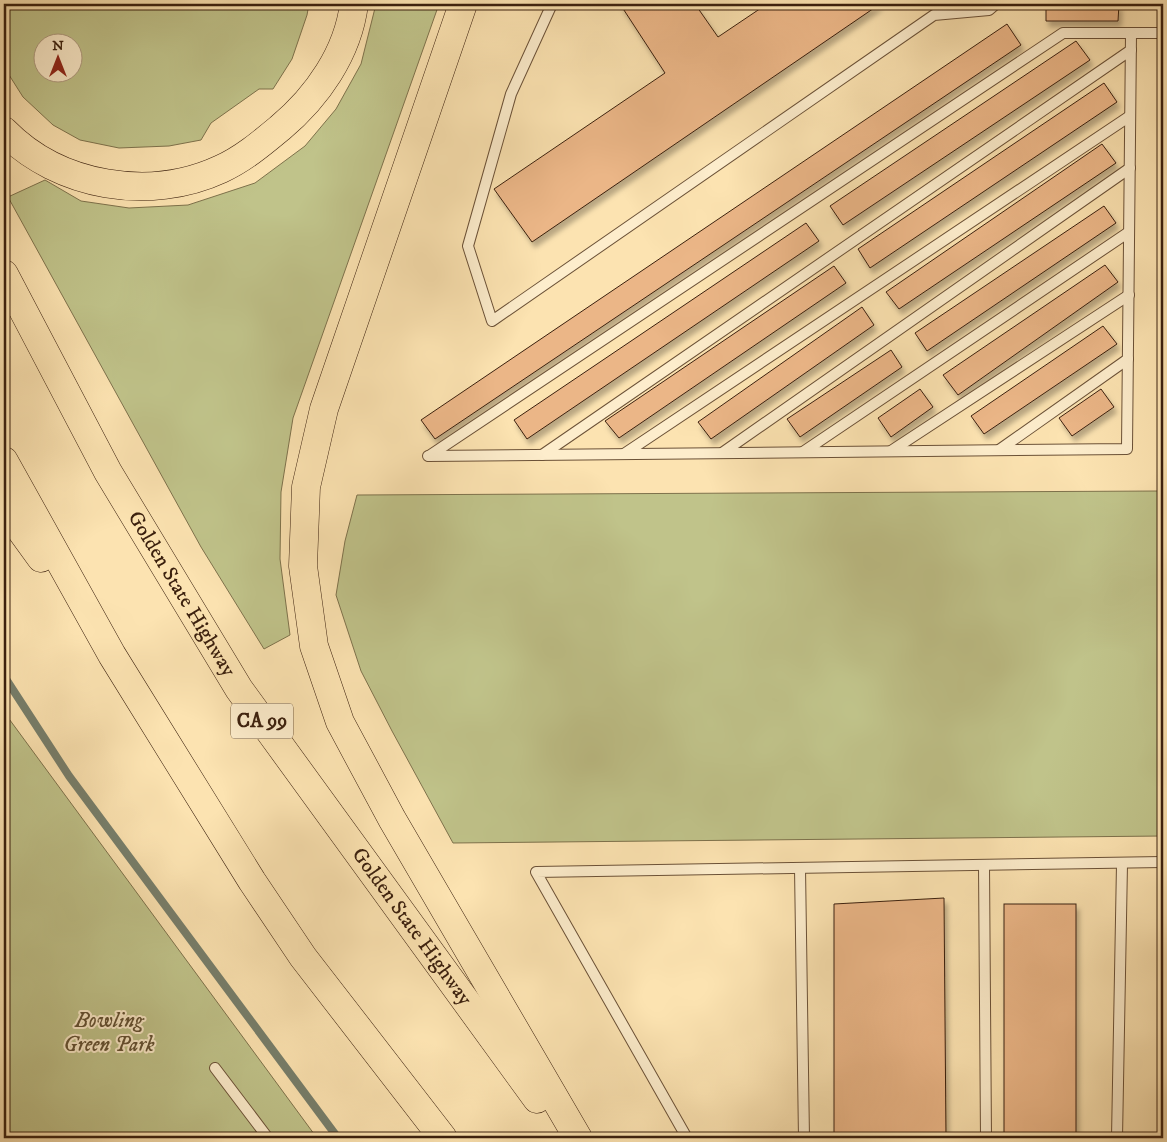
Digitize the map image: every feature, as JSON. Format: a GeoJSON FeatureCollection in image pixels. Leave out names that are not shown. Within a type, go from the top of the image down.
{"type":"FeatureCollection","features":[{"type":"Feature","properties":{"kind":"highway"},"geometry":{"type":"LineString","coordinates":[[4,130],[13,140],[45,162],[81,178],[107,184],[133,186],[172,184],[198,178],[222,168],[256,148],[306,104],[322,83],[342,48],[354,4]]}},
{"type":"Feature","properties":{"kind":"highway"},"geometry":{"type":"LineString","coordinates":[[463,4],[324,408],[306,487],[303,566],[314,646],[340,722],[392,819],[578,1138]]}},
{"type":"Feature","properties":{"kind":"highway","name":"Golden State Highway"},"geometry":{"type":"LineString","coordinates":[[4,274],[108,472],[239,689],[566,1138]]}},
{"type":"Feature","properties":{"kind":"highway"},"geometry":{"type":"LineString","coordinates":[[4,461],[112,655],[247,873],[303,958],[443,1138]]}},
{"type":"Feature","properties":{"kind":"highway"},"geometry":{"type":"LineString","coordinates":[[4,507],[112,655]]}},
{"type":"Feature","properties":{"kind":"lane"},"geometry":{"type":"LineString","coordinates":[[552,4],[511,94],[468,246],[492,321],[934,14],[989,10],[996,4]]}},
{"type":"Feature","properties":{"kind":"lane"},"geometry":{"type":"LineString","coordinates":[[1131,34],[1127,449],[428,456],[1063,32],[1163,33]]}},
{"type":"Feature","properties":{"kind":"lane"},"geometry":{"type":"LineString","coordinates":[[542,455],[1131,50]]}},
{"type":"Feature","properties":{"kind":"lane"},"geometry":{"type":"LineString","coordinates":[[624,454],[1130,116]]}},
{"type":"Feature","properties":{"kind":"lane"},"geometry":{"type":"LineString","coordinates":[[722,453],[1130,168]]}},
{"type":"Feature","properties":{"kind":"lane"},"geometry":{"type":"LineString","coordinates":[[803,452],[1129,232]]}},
{"type":"Feature","properties":{"kind":"lane"},"geometry":{"type":"LineString","coordinates":[[890,452],[1129,295]]}},
{"type":"Feature","properties":{"kind":"lane"},"geometry":{"type":"LineString","coordinates":[[999,450],[1128,359]]}},
{"type":"Feature","properties":{"kind":"lane"},"geometry":{"type":"LineString","coordinates":[[688,1138],[536,872],[1163,862]]}},
{"type":"Feature","properties":{"kind":"lane"},"geometry":{"type":"LineString","coordinates":[[1117,1138],[1122,864]]}},
{"type":"Feature","properties":{"kind":"lane"},"geometry":{"type":"LineString","coordinates":[[984,866],[986,1138]]}},
{"type":"Feature","properties":{"kind":"lane"},"geometry":{"type":"LineString","coordinates":[[800,868],[804,1138]]}},
{"type":"Feature","properties":{"kind":"lane"},"geometry":{"type":"LineString","coordinates":[[215,1068],[268,1138]]}},
{"type":"Feature","properties":{"kind":"green space"},"geometry":{"type":"Polygon","coordinates":[[[4,4],[309,4],[292,59],[273,89],[259,89],[211,123],[201,140],[169,146],[119,148],[80,140],[53,125],[23,97],[4,67],[4,4]]]}},
{"type":"Feature","properties":{"kind":"green space"},"geometry":{"type":"Polygon","coordinates":[[[376,4],[439,4],[293,418],[281,492],[280,559],[290,635],[264,649],[201,547],[8,197],[45,180],[81,201],[129,208],[188,205],[255,183],[305,146],[336,109],[361,64],[376,4]]]}},
{"type":"Feature","properties":{"kind":"green space"},"geometry":{"type":"Polygon","coordinates":[[[1159,491],[1163,836],[453,843],[361,671],[336,595],[345,541],[357,495],[1159,491]]]}},
{"type":"Feature","properties":{"kind":"green space","name":"Bowling Green Park"},"geometry":{"type":"Polygon","coordinates":[[[4,712],[317,1138],[4,1138],[4,712]]]}},
{"type":"Feature","properties":{"kind":"building"},"geometry":{"type":"Polygon","coordinates":[[[620,4],[695,4],[718,37],[767,4],[880,4],[532,242],[494,189],[665,73],[620,4]]]}},
{"type":"Feature","properties":{"kind":"building"},"geometry":{"type":"Polygon","coordinates":[[[1046,4],[1119,4],[1118,21],[1046,21],[1046,4]]]}},
{"type":"Feature","properties":{"kind":"building"},"geometry":{"type":"Polygon","coordinates":[[[1007,24],[1021,45],[435,439],[421,420],[1007,24]]]}},
{"type":"Feature","properties":{"kind":"building"},"geometry":{"type":"Polygon","coordinates":[[[1076,41],[1090,60],[843,225],[830,206],[1076,41]]]}},
{"type":"Feature","properties":{"kind":"building"},"geometry":{"type":"Polygon","coordinates":[[[1104,83],[1117,102],[870,268],[858,249],[1104,83]]]}},
{"type":"Feature","properties":{"kind":"building"},"geometry":{"type":"Polygon","coordinates":[[[1102,144],[1116,163],[899,309],[886,292],[1102,144]]]}},
{"type":"Feature","properties":{"kind":"building"},"geometry":{"type":"Polygon","coordinates":[[[1104,206],[1116,223],[927,351],[915,333],[1104,206]]]}},
{"type":"Feature","properties":{"kind":"building"},"geometry":{"type":"Polygon","coordinates":[[[806,223],[819,241],[527,439],[514,420],[806,223]]]}},
{"type":"Feature","properties":{"kind":"building"},"geometry":{"type":"Polygon","coordinates":[[[1105,265],[1118,282],[958,395],[943,375],[1105,265]]]}},
{"type":"Feature","properties":{"kind":"building"},"geometry":{"type":"Polygon","coordinates":[[[834,266],[846,283],[619,438],[605,421],[834,266]]]}},
{"type":"Feature","properties":{"kind":"building"},"geometry":{"type":"Polygon","coordinates":[[[862,307],[874,325],[711,439],[698,422],[862,307]]]}},
{"type":"Feature","properties":{"kind":"building"},"geometry":{"type":"Polygon","coordinates":[[[1103,326],[1117,344],[984,434],[971,416],[1103,326]]]}},
{"type":"Feature","properties":{"kind":"building"},"geometry":{"type":"Polygon","coordinates":[[[891,350],[902,367],[800,437],[787,419],[891,350]]]}},
{"type":"Feature","properties":{"kind":"building"},"geometry":{"type":"Polygon","coordinates":[[[920,389],[933,407],[891,437],[878,418],[920,389]]]}},
{"type":"Feature","properties":{"kind":"building"},"geometry":{"type":"Polygon","coordinates":[[[1101,389],[1114,407],[1072,436],[1059,418],[1101,389]]]}},
{"type":"Feature","properties":{"kind":"building"},"geometry":{"type":"Polygon","coordinates":[[[944,898],[946,1138],[834,1138],[834,904],[944,898]]]}},
{"type":"Feature","properties":{"kind":"building"},"geometry":{"type":"Polygon","coordinates":[[[1004,904],[1076,904],[1076,1134],[1004,1134],[1004,904]]]}},
{"type":"Feature","properties":{"kind":"waterway"},"geometry":{"type":"LineString","coordinates":[[4,676],[69,776],[338,1138]]}}]}
